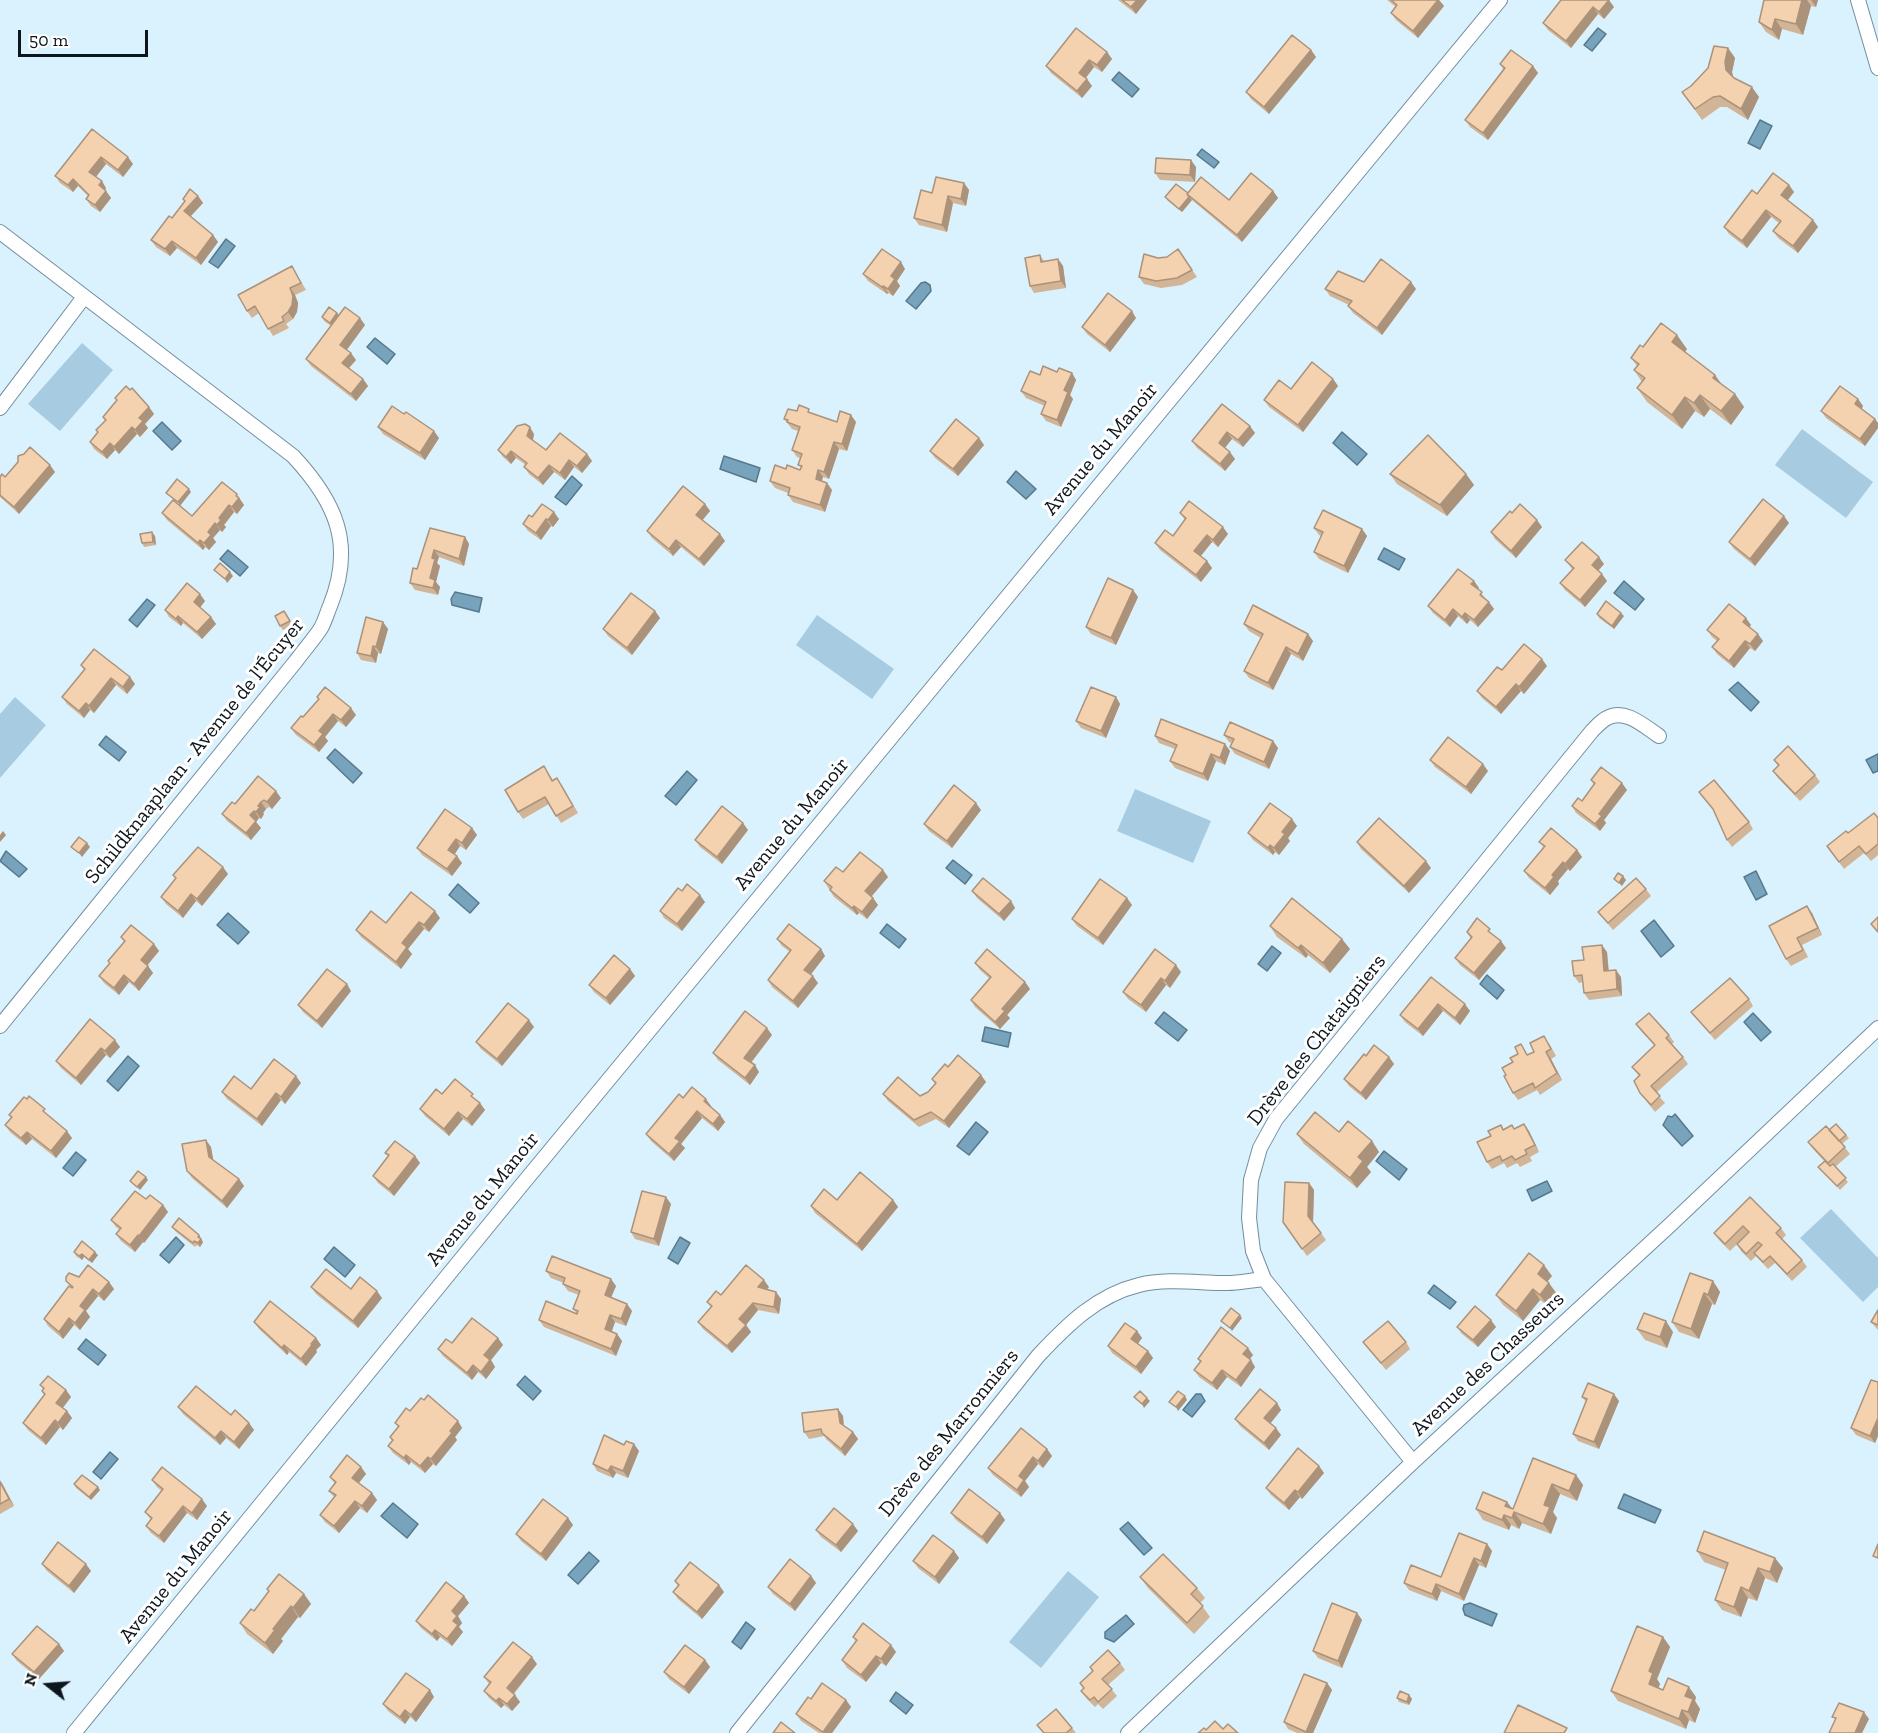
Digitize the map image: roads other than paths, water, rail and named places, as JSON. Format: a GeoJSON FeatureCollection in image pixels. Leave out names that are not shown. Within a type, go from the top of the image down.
{"type":"FeatureCollection","features":[{"type":"Feature","properties":{"kind":"street","name":"Avenue du Manoir"},"geometry":{"type":"LineString","coordinates":[[74,1733],[520,1186],[1500,0]]}},
{"type":"Feature","properties":{"kind":"street"},"geometry":{"type":"LineString","coordinates":[[1858,0],[1878,68]]}},
{"type":"Feature","properties":{"kind":"street","name":"Schildknaaplaan - Avenue de l'Écuyer"},"geometry":{"type":"LineString","coordinates":[[0,232],[293,456],[313,477],[329,503],[339,532],[342,556],[337,589],[321,627],[296,661],[0,1026]]}},
{"type":"Feature","properties":{"kind":"street"},"geometry":{"type":"LineString","coordinates":[[0,408],[84,297]]}},
{"type":"Feature","properties":{"kind":"street","name":"Drève des Chataigniers"},"geometry":{"type":"LineString","coordinates":[[1413,1462],[1264,1279],[1253,1251],[1249,1218],[1251,1180],[1260,1148],[1276,1119],[1592,731],[1607,718],[1622,714],[1636,720],[1659,736]]}},
{"type":"Feature","properties":{"kind":"street","name":"Avenue des Chasseurs"},"geometry":{"type":"LineString","coordinates":[[1128,1733],[1413,1462],[1878,1028]]}},
{"type":"Feature","properties":{"kind":"street","name":"Drève des Marronniers"},"geometry":{"type":"LineString","coordinates":[[737,1733],[1038,1356],[1067,1325],[1101,1299],[1139,1285],[1173,1281],[1230,1283],[1264,1279]]}}]}
